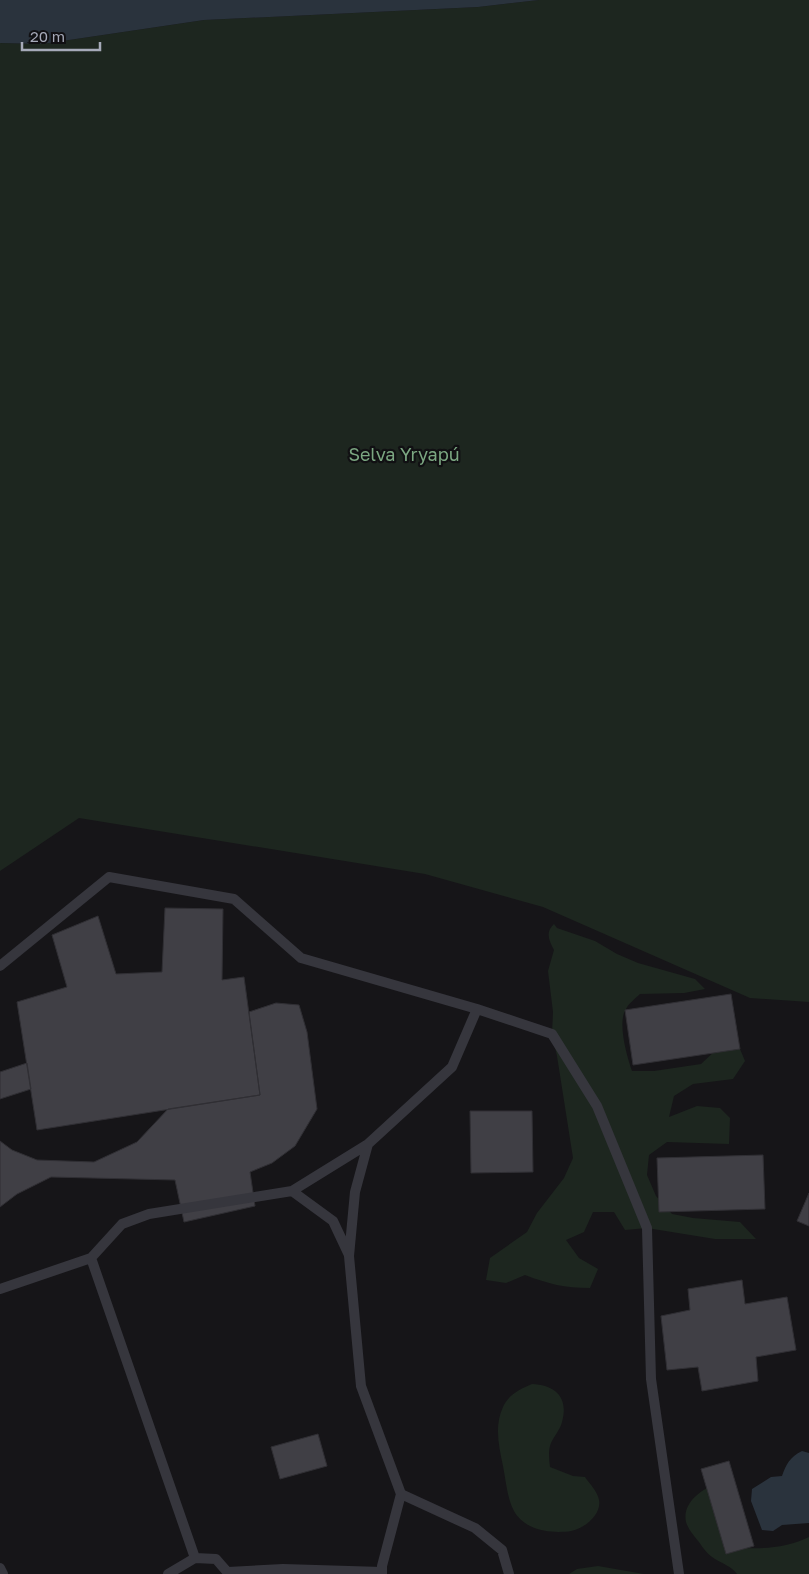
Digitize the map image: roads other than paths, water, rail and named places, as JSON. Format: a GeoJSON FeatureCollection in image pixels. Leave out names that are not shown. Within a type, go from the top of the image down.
{"type":"FeatureCollection","features":[{"type":"Feature","properties":{"kind":"lane"},"geometry":{"type":"LineString","coordinates":[[0,966],[109,877],[234,900],[300,958],[477,1009],[552,1034],[597,1106],[646,1228],[651,1379],[679,1574]]}},
{"type":"Feature","properties":{"kind":"lane"},"geometry":{"type":"LineString","coordinates":[[0,1289],[90,1258],[122,1224],[149,1214],[292,1191],[368,1144],[452,1067],[477,1009]]}},
{"type":"Feature","properties":{"kind":"lane"},"geometry":{"type":"LineString","coordinates":[[168,1574],[194,1558],[216,1559],[229,1573],[283,1569],[382,1573],[382,1566],[401,1494],[362,1386],[349,1256],[355,1192],[368,1144]]}},
{"type":"Feature","properties":{"kind":"lane"},"geometry":{"type":"LineString","coordinates":[[292,1191],[332,1221],[349,1256]]}},
{"type":"Feature","properties":{"kind":"lane"},"geometry":{"type":"LineString","coordinates":[[90,1258],[194,1558]]}},
{"type":"Feature","properties":{"kind":"lane"},"geometry":{"type":"LineString","coordinates":[[401,1494],[475,1528],[502,1550],[509,1574]]}},
{"type":"Feature","properties":{"kind":"lane"},"geometry":{"type":"LineString","coordinates":[[0,1568],[3,1574]]}},
{"type":"Feature","properties":{"kind":"park label","name":"Selva Yryapú"},"geometry":{"type":"Point","coordinates":[404,455]}}]}
